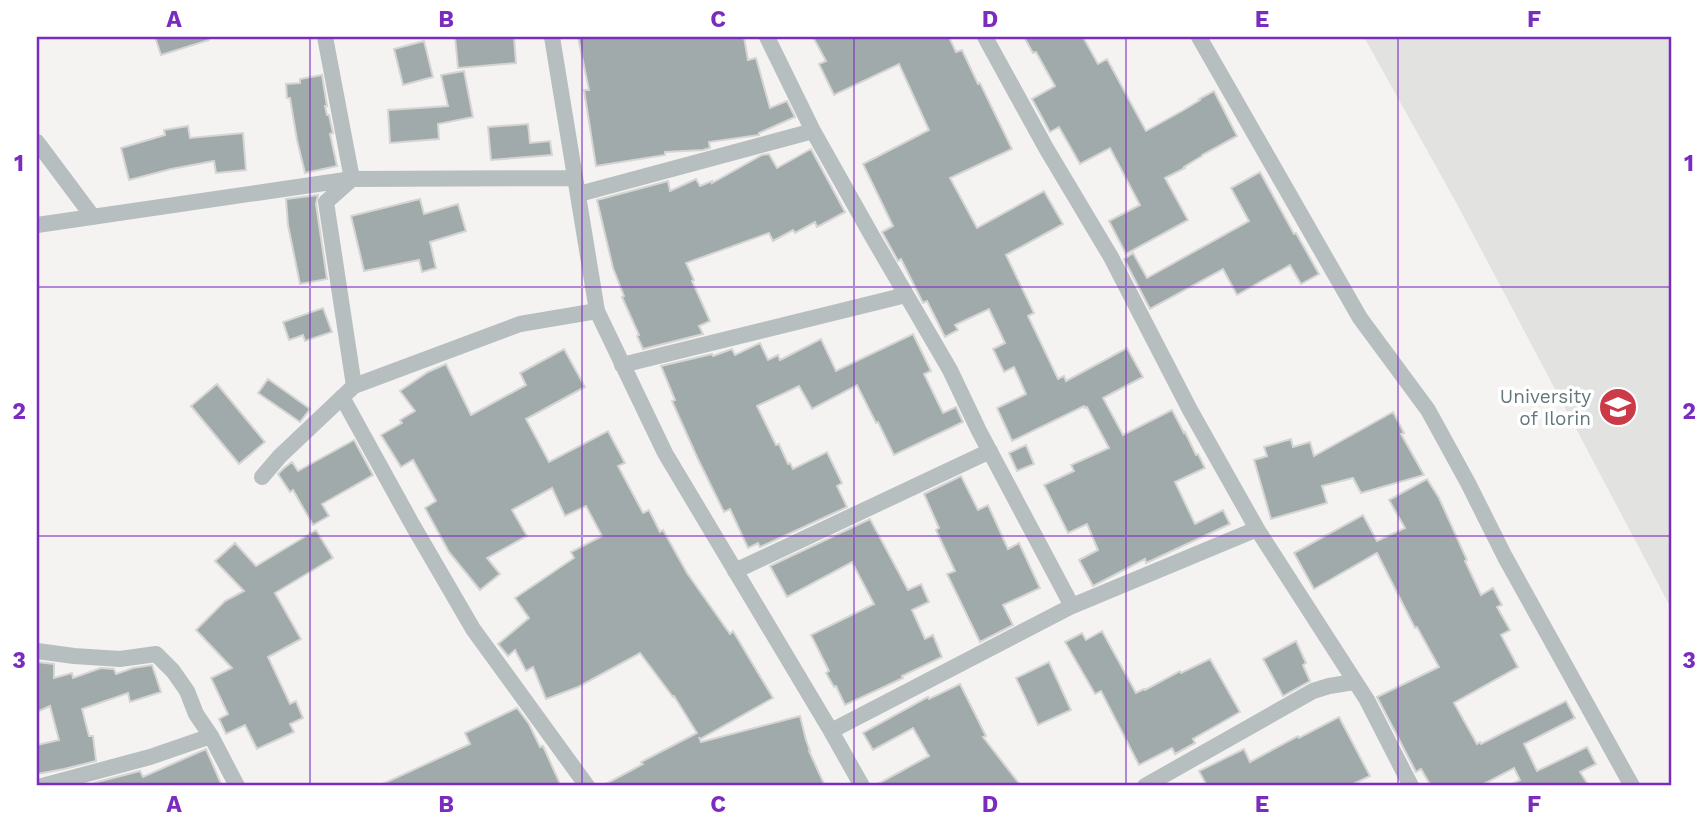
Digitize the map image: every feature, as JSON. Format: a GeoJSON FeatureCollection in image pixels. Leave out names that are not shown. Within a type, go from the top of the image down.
{"type":"FeatureCollection","features":[{"type":"Feature","properties":{"kind":"street"},"geometry":{"type":"LineString","coordinates":[[325,37],[352,178]]}},
{"type":"Feature","properties":{"kind":"street"},"geometry":{"type":"LineString","coordinates":[[552,37],[597,311],[665,453],[862,786]]}},
{"type":"Feature","properties":{"kind":"street"},"geometry":{"type":"LineString","coordinates":[[767,37],[813,131],[950,370],[1072,606]]}},
{"type":"Feature","properties":{"kind":"street"},"geometry":{"type":"LineString","coordinates":[[985,37],[1046,148],[1111,257],[1191,410],[1257,528],[1367,700],[1411,786]]}},
{"type":"Feature","properties":{"kind":"street"},"geometry":{"type":"LineString","coordinates":[[1199,37],[1360,318],[1428,410],[1505,557],[1632,786]]}},
{"type":"Feature","properties":{"kind":"street"},"geometry":{"type":"LineString","coordinates":[[37,225],[352,178],[577,186],[813,131]]}},
{"type":"Feature","properties":{"kind":"street"},"geometry":{"type":"LineString","coordinates":[[37,142],[93,217]]}},
{"type":"Feature","properties":{"kind":"street"},"geometry":{"type":"LineString","coordinates":[[352,178],[326,202],[348,391],[412,524],[473,629],[587,786]]}},
{"type":"Feature","properties":{"kind":"street"},"geometry":{"type":"LineString","coordinates":[[622,365],[906,295]]}},
{"type":"Feature","properties":{"kind":"street"},"geometry":{"type":"LineString","coordinates":[[262,477],[280,456],[348,391],[520,324],[597,311]]}},
{"type":"Feature","properties":{"kind":"street"},"geometry":{"type":"LineString","coordinates":[[735,571],[990,451]]}},
{"type":"Feature","properties":{"kind":"street"},"geometry":{"type":"LineString","coordinates":[[831,731],[1072,606],[1257,528]]}},
{"type":"Feature","properties":{"kind":"street"},"geometry":{"type":"LineString","coordinates":[[37,651],[120,659],[156,654],[173,671],[187,691],[195,714],[211,736],[236,786]]}},
{"type":"Feature","properties":{"kind":"street"},"geometry":{"type":"LineString","coordinates":[[1145,786],[1312,691],[1354,682]]}},
{"type":"Feature","properties":{"kind":"street"},"geometry":{"type":"LineString","coordinates":[[41,786],[150,757],[211,736]]}},
{"type":"Feature","properties":{"kind":"shaded area","name":"University of Ilorin"},"geometry":{"type":"Polygon","coordinates":[[[1364,37],[1671,37],[1671,608],[1458,206],[1364,37]]]}},
{"type":"Feature","properties":{"kind":"building"},"geometry":{"type":"Polygon","coordinates":[[[155,37],[209,37],[209,40],[161,55],[155,37]]]}},
{"type":"Feature","properties":{"kind":"building"},"geometry":{"type":"Polygon","coordinates":[[[455,37],[514,37],[516,63],[458,68],[455,37]]]}},
{"type":"Feature","properties":{"kind":"building"},"geometry":{"type":"Polygon","coordinates":[[[578,37],[744,37],[748,60],[756,58],[770,108],[787,101],[795,117],[759,135],[709,142],[710,148],[703,150],[665,152],[665,155],[596,166],[584,90],[589,90],[578,37]]]}},
{"type":"Feature","properties":{"kind":"building"},"geometry":{"type":"Polygon","coordinates":[[[813,37],[949,37],[956,52],[962,50],[1012,149],[950,178],[977,228],[1044,191],[1063,224],[1006,255],[1034,313],[1028,316],[1058,379],[1064,376],[1066,381],[1127,348],[1143,377],[1103,398],[1123,435],[1172,410],[1205,468],[1175,482],[1195,524],[1223,510],[1230,524],[1146,563],[1145,559],[1093,586],[1079,560],[1098,550],[1087,524],[1068,533],[1044,485],[1074,471],[1071,465],[1109,448],[1084,406],[1012,441],[997,408],[1026,394],[1014,367],[1004,372],[993,349],[1005,343],[989,309],[955,325],[958,330],[945,337],[927,301],[923,303],[901,259],[898,261],[882,232],[893,226],[863,164],[929,130],[899,64],[834,95],[819,64],[826,61],[813,37]]]}},
{"type":"Feature","properties":{"kind":"building"},"geometry":{"type":"Polygon","coordinates":[[[1024,37],[1083,37],[1098,64],[1107,59],[1146,131],[1214,91],[1237,136],[1165,178],[1188,220],[1126,254],[1109,221],[1140,205],[1110,148],[1080,164],[1059,127],[1050,132],[1032,99],[1055,86],[1036,52],[1033,53],[1024,37]]]}},
{"type":"Feature","properties":{"kind":"building"},"geometry":{"type":"Polygon","coordinates":[[[424,41],[433,77],[403,85],[394,49],[424,41]]]}},
{"type":"Feature","properties":{"kind":"building"},"geometry":{"type":"Polygon","coordinates":[[[464,71],[473,117],[438,124],[439,139],[390,143],[388,110],[448,106],[441,75],[464,71]]]}},
{"type":"Feature","properties":{"kind":"building"},"geometry":{"type":"Polygon","coordinates":[[[322,75],[337,166],[305,173],[286,84],[300,83],[300,79],[322,75]]]}},
{"type":"Feature","properties":{"kind":"building"},"geometry":{"type":"Polygon","coordinates":[[[528,124],[530,143],[550,141],[552,155],[491,160],[488,127],[528,124]]]}},
{"type":"Feature","properties":{"kind":"building"},"geometry":{"type":"Polygon","coordinates":[[[188,126],[190,138],[243,133],[246,170],[216,173],[214,161],[129,180],[121,148],[165,135],[164,130],[188,126]]]}},
{"type":"Feature","properties":{"kind":"building"},"geometry":{"type":"Polygon","coordinates":[[[811,149],[845,212],[817,227],[815,222],[773,241],[769,233],[686,263],[710,321],[699,326],[703,334],[643,349],[613,268],[597,200],[668,181],[670,191],[696,179],[700,186],[712,183],[762,155],[769,154],[777,168],[811,149]]]}},
{"type":"Feature","properties":{"kind":"building"},"geometry":{"type":"Polygon","coordinates":[[[1260,172],[1319,274],[1301,284],[1290,265],[1237,295],[1223,269],[1150,309],[1124,259],[1133,253],[1147,278],[1249,221],[1231,188],[1260,172]]]}},
{"type":"Feature","properties":{"kind":"building"},"geometry":{"type":"Polygon","coordinates":[[[318,195],[316,204],[327,279],[300,284],[288,225],[286,199],[318,195]]]}},
{"type":"Feature","properties":{"kind":"building"},"geometry":{"type":"Polygon","coordinates":[[[420,199],[424,214],[458,204],[466,231],[430,242],[436,268],[422,272],[419,260],[364,271],[351,216],[420,199]]]}},
{"type":"Feature","properties":{"kind":"building"},"geometry":{"type":"Polygon","coordinates":[[[323,308],[332,332],[305,341],[303,335],[289,340],[283,322],[323,308]]]}},
{"type":"Feature","properties":{"kind":"building"},"geometry":{"type":"Polygon","coordinates":[[[913,334],[931,371],[924,374],[943,413],[956,407],[963,422],[894,455],[857,385],[812,409],[799,386],[757,406],[776,445],[779,444],[793,469],[827,452],[842,483],[837,486],[847,507],[760,547],[758,543],[748,548],[730,509],[724,512],[697,457],[672,401],[675,400],[661,366],[712,354],[713,356],[732,349],[735,355],[760,343],[768,360],[778,355],[780,360],[821,339],[836,371],[913,334]]]}},
{"type":"Feature","properties":{"kind":"building"},"geometry":{"type":"Polygon","coordinates":[[[564,349],[585,387],[526,419],[549,462],[608,431],[625,463],[618,466],[643,513],[649,510],[687,573],[730,634],[733,631],[773,698],[700,739],[699,737],[701,742],[800,716],[809,751],[825,786],[602,786],[697,733],[674,696],[640,653],[578,687],[546,699],[533,667],[526,671],[515,650],[508,656],[498,644],[529,618],[515,598],[574,558],[571,552],[602,536],[586,506],[565,516],[552,488],[512,510],[527,536],[487,558],[500,574],[480,590],[449,552],[425,508],[436,501],[413,460],[401,467],[381,435],[402,423],[400,420],[415,411],[400,391],[428,372],[446,364],[471,415],[526,385],[520,373],[564,349]]]}},
{"type":"Feature","properties":{"kind":"building"},"geometry":{"type":"Polygon","coordinates":[[[268,379],[310,409],[300,422],[258,393],[268,379]]]}},
{"type":"Feature","properties":{"kind":"building"},"geometry":{"type":"Polygon","coordinates":[[[217,384],[265,442],[239,464],[191,406],[217,384]]]}},
{"type":"Feature","properties":{"kind":"building"},"geometry":{"type":"Polygon","coordinates":[[[1393,412],[1404,433],[1401,434],[1424,475],[1361,493],[1353,478],[1322,486],[1327,503],[1271,519],[1254,460],[1267,456],[1264,447],[1291,439],[1293,447],[1310,442],[1314,456],[1393,412]]]}},
{"type":"Feature","properties":{"kind":"building"},"geometry":{"type":"Polygon","coordinates":[[[354,440],[373,475],[322,504],[329,516],[313,525],[293,490],[290,492],[278,474],[292,462],[298,471],[354,440]]]}},
{"type":"Feature","properties":{"kind":"building"},"geometry":{"type":"Polygon","coordinates":[[[1026,445],[1034,464],[1017,471],[1009,453],[1026,445]]]}},
{"type":"Feature","properties":{"kind":"building"},"geometry":{"type":"Polygon","coordinates":[[[961,476],[978,510],[988,505],[1008,549],[1019,543],[1040,588],[1003,605],[1013,625],[980,642],[947,574],[955,571],[936,530],[939,528],[924,494],[961,476]]]}},
{"type":"Feature","properties":{"kind":"building"},"geometry":{"type":"Polygon","coordinates":[[[1427,479],[1439,498],[1481,595],[1493,588],[1502,605],[1497,607],[1510,630],[1501,635],[1518,667],[1454,703],[1477,744],[1481,744],[1566,701],[1575,718],[1524,744],[1537,771],[1587,747],[1596,764],[1580,772],[1589,786],[1508,786],[1520,780],[1514,768],[1480,786],[1431,786],[1421,769],[1416,772],[1377,697],[1439,667],[1417,627],[1415,628],[1377,553],[1314,589],[1294,553],[1363,515],[1377,541],[1405,528],[1389,500],[1427,479]]]}},
{"type":"Feature","properties":{"kind":"building"},"geometry":{"type":"Polygon","coordinates":[[[870,519],[908,590],[921,584],[929,602],[912,610],[925,639],[933,635],[942,657],[845,705],[826,673],[829,671],[811,635],[874,604],[852,562],[787,597],[770,566],[870,519]]]}},
{"type":"Feature","properties":{"kind":"building"},"geometry":{"type":"Polygon","coordinates":[[[316,530],[333,558],[275,593],[301,639],[268,657],[290,704],[296,701],[303,718],[290,724],[294,732],[257,749],[245,725],[226,734],[219,719],[228,714],[211,678],[232,668],[196,630],[225,601],[244,591],[215,561],[235,543],[256,566],[316,530]]]}},
{"type":"Feature","properties":{"kind":"building"},"geometry":{"type":"Polygon","coordinates":[[[1102,631],[1136,693],[1210,659],[1240,712],[1193,739],[1195,743],[1175,754],[1172,748],[1139,765],[1101,691],[1095,694],[1065,642],[1082,633],[1086,640],[1102,631]]]}},
{"type":"Feature","properties":{"kind":"building"},"geometry":{"type":"Polygon","coordinates":[[[1296,641],[1306,663],[1303,665],[1310,681],[1283,696],[1263,659],[1296,641]]]}},
{"type":"Feature","properties":{"kind":"building"},"geometry":{"type":"Polygon","coordinates":[[[37,662],[54,664],[54,678],[72,673],[73,678],[101,668],[114,669],[116,674],[152,665],[161,692],[130,702],[128,693],[82,709],[89,736],[93,736],[96,761],[37,774],[37,745],[59,740],[50,706],[37,712],[37,662]]]}},
{"type":"Feature","properties":{"kind":"building"},"geometry":{"type":"Polygon","coordinates":[[[1049,662],[1071,710],[1038,725],[1016,678],[1049,662]]]}},
{"type":"Feature","properties":{"kind":"building"},"geometry":{"type":"Polygon","coordinates":[[[960,684],[986,736],[983,737],[1021,786],[874,786],[929,756],[913,728],[873,750],[863,733],[928,697],[929,699],[960,684]]]}},
{"type":"Feature","properties":{"kind":"building"},"geometry":{"type":"Polygon","coordinates":[[[517,708],[529,724],[540,747],[543,746],[561,786],[378,786],[470,744],[465,733],[517,708]]]}},
{"type":"Feature","properties":{"kind":"building"},"geometry":{"type":"Polygon","coordinates":[[[1339,717],[1370,776],[1349,786],[1207,786],[1199,771],[1244,749],[1250,762],[1339,717]]]}},
{"type":"Feature","properties":{"kind":"building"},"geometry":{"type":"Polygon","coordinates":[[[206,749],[222,786],[88,786],[140,771],[143,777],[206,749]]]}},
{"type":"Feature","properties":{"kind":"place","name":"University of Ilorin"},"geometry":{"type":"Point","coordinates":[1618,407]}}]}
